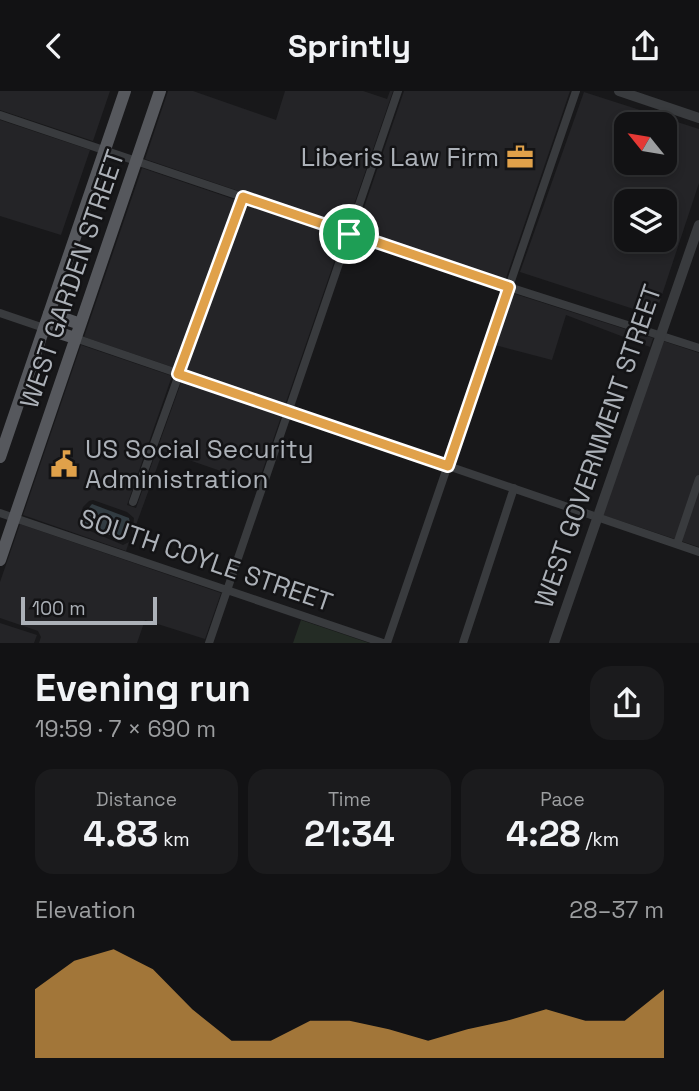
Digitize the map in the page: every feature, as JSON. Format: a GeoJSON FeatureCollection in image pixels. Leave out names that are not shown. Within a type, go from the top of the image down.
{"type":"FeatureCollection","features":[{"type":"Feature","properties":{"kind":"main road","name":"WEST GARDEN STREET"},"geometry":{"type":"LineString","coordinates":[[0,457],[125,91]]}},
{"type":"Feature","properties":{"kind":"main road","name":"WEST GARDEN STREET"},"geometry":{"type":"LineString","coordinates":[[0,560],[160,91]]}},
{"type":"Feature","properties":{"kind":"main road"},"geometry":{"type":"LineString","coordinates":[[49,313],[80,324]]}},
{"type":"Feature","properties":{"kind":"main road"},"geometry":{"type":"LineString","coordinates":[[44,328],[75,338]]}},
{"type":"Feature","properties":{"kind":"street"},"geometry":{"type":"LineString","coordinates":[[209,643],[398,91]]}},
{"type":"Feature","properties":{"kind":"street"},"geometry":{"type":"LineString","coordinates":[[385,643],[576,91]]}},
{"type":"Feature","properties":{"kind":"street"},"geometry":{"type":"LineString","coordinates":[[619,91],[699,118]]}},
{"type":"Feature","properties":{"kind":"street"},"geometry":{"type":"LineString","coordinates":[[0,115],[349,234],[699,348]]}},
{"type":"Feature","properties":{"kind":"street"},"geometry":{"type":"LineString","coordinates":[[133,502],[243,197]]}},
{"type":"Feature","properties":{"kind":"street","name":"WEST GOVERNMENT STREET"},"geometry":{"type":"LineString","coordinates":[[554,643],[699,225]]}},
{"type":"Feature","properties":{"kind":"street"},"geometry":{"type":"LineString","coordinates":[[0,313],[44,328]]}},
{"type":"Feature","properties":{"kind":"street"},"geometry":{"type":"LineString","coordinates":[[75,338],[699,552]]}},
{"type":"Feature","properties":{"kind":"street"},"geometry":{"type":"LineString","coordinates":[[677,544],[699,479]]}},
{"type":"Feature","properties":{"kind":"street"},"geometry":{"type":"LineString","coordinates":[[463,643],[514,488]]}},
{"type":"Feature","properties":{"kind":"street","name":"SOUTH COYLE STREET"},"geometry":{"type":"LineString","coordinates":[[0,513],[385,643]]}},
{"type":"Feature","properties":{"kind":"shaded area"},"geometry":{"type":"Polygon","coordinates":[[[0,91],[110,91],[93,141],[0,110],[0,91]]]}},
{"type":"Feature","properties":{"kind":"shaded area"},"geometry":{"type":"Polygon","coordinates":[[[168,91],[193,91],[276,120],[285,91],[363,91],[387,99],[390,91],[393,91],[346,228],[145,159],[168,91]]]}},
{"type":"Feature","properties":{"kind":"shaded area"},"geometry":{"type":"Polygon","coordinates":[[[404,91],[570,91],[505,281],[356,231],[404,91]]]}},
{"type":"Feature","properties":{"kind":"shaded area"},"geometry":{"type":"Polygon","coordinates":[[[584,92],[646,112],[614,112],[614,175],[677,175],[677,122],[699,129],[699,183],[677,250],[677,189],[614,189],[614,252],[676,252],[655,316],[520,272],[584,92]]]}},
{"type":"Feature","properties":{"kind":"shaded area"},"geometry":{"type":"Polygon","coordinates":[[[0,120],[90,150],[61,235],[0,216],[0,120]]]}},
{"type":"Feature","properties":{"kind":"shaded area"},"geometry":{"type":"Polygon","coordinates":[[[142,168],[236,200],[175,368],[84,337],[142,168]]]}},
{"type":"Feature","properties":{"kind":"shaded area"},"geometry":{"type":"Polygon","coordinates":[[[246,203],[343,236],[285,405],[185,371],[246,203]]]}},
{"type":"Feature","properties":{"kind":"shaded area"},"geometry":{"type":"Polygon","coordinates":[[[512,293],[653,338],[650,347],[566,315],[552,360],[495,345],[512,293]]]}},
{"type":"Feature","properties":{"kind":"shaded area"},"geometry":{"type":"Polygon","coordinates":[[[663,341],[699,353],[699,547],[603,515],[663,341]]]}},
{"type":"Feature","properties":{"kind":"shaded area"},"geometry":{"type":"Polygon","coordinates":[[[81,345],[172,376],[127,505],[136,508],[182,380],[282,414],[258,484],[163,451],[132,536],[134,518],[127,512],[93,500],[83,507],[79,521],[83,528],[123,545],[129,542],[126,551],[23,515],[81,345]]]}},
{"type":"Feature","properties":{"kind":"shaded area"},"geometry":{"type":"Polygon","coordinates":[[[92,504],[129,518],[124,541],[84,523],[87,510],[92,504]]]}},
{"type":"Feature","properties":{"kind":"shaded area"},"geometry":{"type":"Polygon","coordinates":[[[20,524],[221,593],[205,639],[145,620],[137,643],[39,643],[41,637],[38,631],[0,618],[0,582],[20,524]]]}},
{"type":"Feature","properties":{"kind":"shaded area"},"geometry":{"type":"Polygon","coordinates":[[[301,620],[369,643],[293,643],[301,620]]]}},
{"type":"Feature","properties":{"kind":"shaded area"},"geometry":{"type":"Polygon","coordinates":[[[0,623],[37,635],[34,643],[0,643],[0,623]]]}},
{"type":"Feature","properties":{"kind":"place","name":"Liberis Law Firm"},"geometry":{"type":"Point","coordinates":[520,157]}},
{"type":"Feature","properties":{"kind":"place","name":"US Social Security Administration"},"geometry":{"type":"Point","coordinates":[64,464]}},
{"type":"Feature","properties":{"kind":"route"},"geometry":{"type":"LineString","coordinates":[[243,197],[349,234],[509,287],[448,466],[178,374],[243,197]]}}]}
